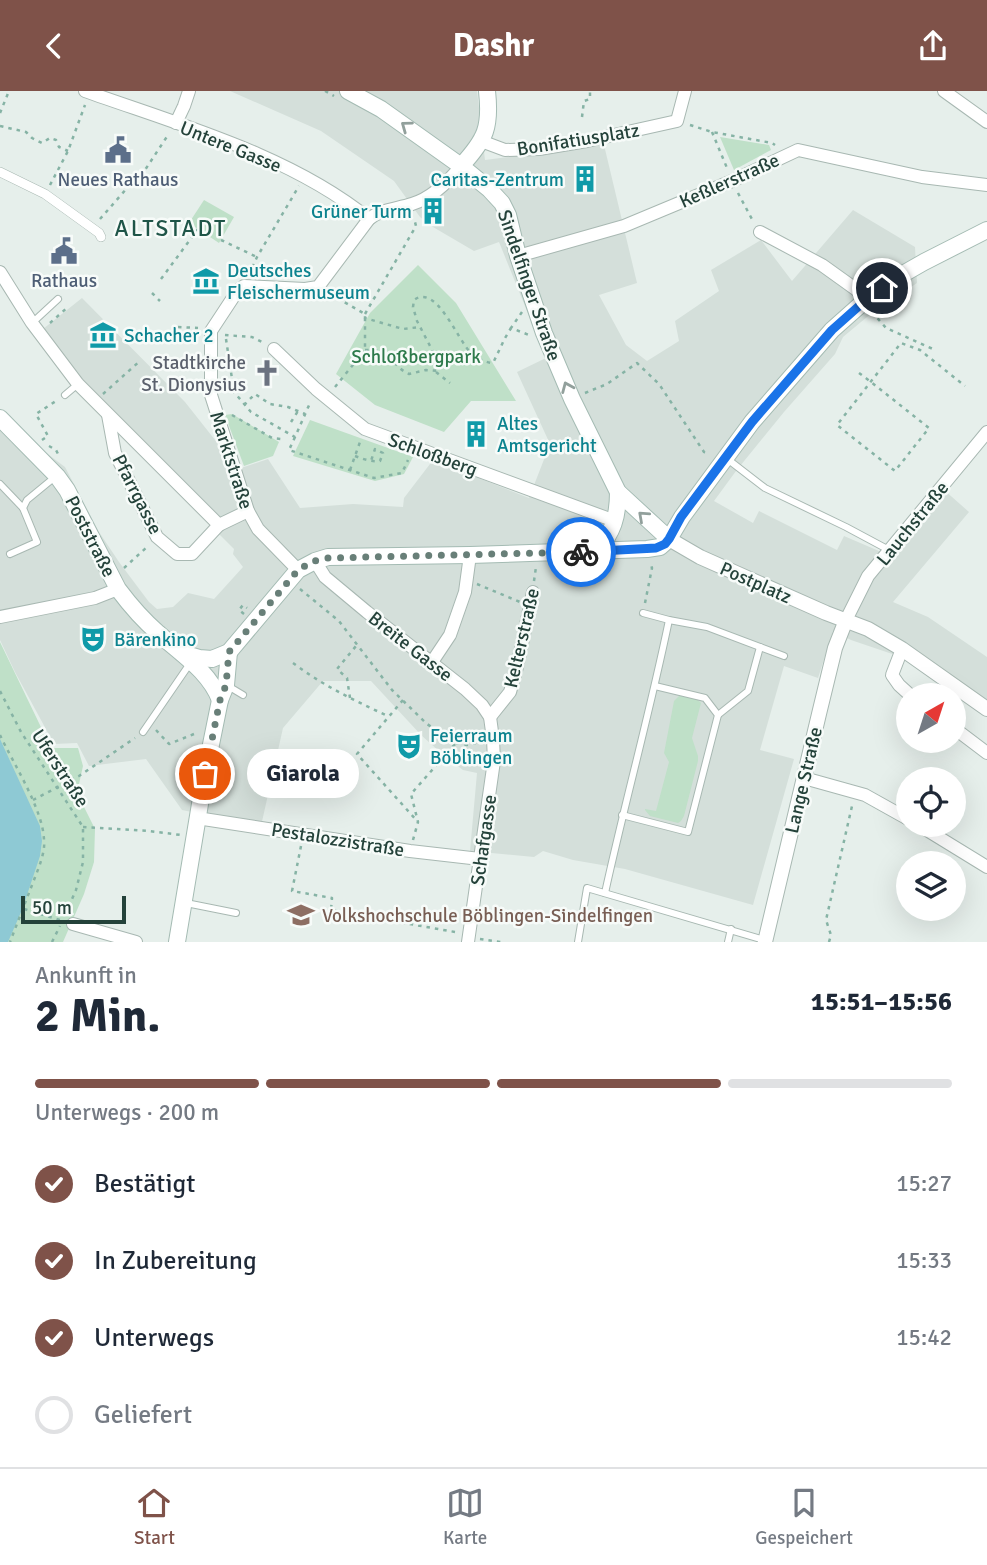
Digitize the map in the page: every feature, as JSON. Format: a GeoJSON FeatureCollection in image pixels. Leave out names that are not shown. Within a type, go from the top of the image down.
{"type":"FeatureCollection","features":[{"type":"Feature","properties":{"kind":"main road"},"geometry":{"type":"LineString","coordinates":[[461,166],[481,141],[486,129],[489,118],[487,91]]}},
{"type":"Feature","properties":{"kind":"main road","name":"Sindelfinger Straße"},"geometry":{"type":"LineString","coordinates":[[342,94],[381,109],[461,166],[502,203],[544,333],[572,399],[618,492]]}},
{"type":"Feature","properties":{"kind":"main road"},"geometry":{"type":"LineString","coordinates":[[187,658],[212,659],[229,652],[294,575],[314,561],[328,558],[597,551],[656,548],[665,544],[681,517],[752,422],[832,330],[868,298],[896,278],[987,230]]}},
{"type":"Feature","properties":{"kind":"main road","name":"Poststraße"},"geometry":{"type":"LineString","coordinates":[[0,418],[57,475],[78,509],[118,589],[145,621],[223,693]]}},
{"type":"Feature","properties":{"kind":"main road"},"geometry":{"type":"LineString","coordinates":[[597,551],[615,520],[618,492]]}},
{"type":"Feature","properties":{"kind":"main road","name":"Postplatz"},"geometry":{"type":"LineString","coordinates":[[618,492],[669,539]]}},
{"type":"Feature","properties":{"kind":"main road"},"geometry":{"type":"LineString","coordinates":[[177,942],[197,818],[229,652]]}},
{"type":"Feature","properties":{"kind":"street"},"geometry":{"type":"LineString","coordinates":[[176,123],[189,91]]}},
{"type":"Feature","properties":{"kind":"street"},"geometry":{"type":"LineString","coordinates":[[677,121],[685,91]]}},
{"type":"Feature","properties":{"kind":"street"},"geometry":{"type":"LineString","coordinates":[[944,91],[987,122]]}},
{"type":"Feature","properties":{"kind":"street","name":"Untere Gasse"},"geometry":{"type":"LineString","coordinates":[[87,92],[197,130],[279,164],[342,200],[369,219]]}},
{"type":"Feature","properties":{"kind":"street","name":"Bonifatiusplatz"},"geometry":{"type":"LineString","coordinates":[[481,141],[505,150],[539,149],[677,121]]}},
{"type":"Feature","properties":{"kind":"street","name":"Keßlerstraße"},"geometry":{"type":"LineString","coordinates":[[518,256],[624,226],[798,150],[922,177],[987,185]]}},
{"type":"Feature","properties":{"kind":"street"},"geometry":{"type":"LineString","coordinates":[[318,287],[369,219],[425,198],[461,166]]}},
{"type":"Feature","properties":{"kind":"street"},"geometry":{"type":"LineString","coordinates":[[0,172],[45,194],[100,235]]}},
{"type":"Feature","properties":{"kind":"street"},"geometry":{"type":"LineString","coordinates":[[760,232],[822,265],[868,298]]}},
{"type":"Feature","properties":{"kind":"street","name":"Pfarrgasse"},"geometry":{"type":"LineString","coordinates":[[0,272],[78,384],[219,525]]}},
{"type":"Feature","properties":{"kind":"street","name":"Marktstraße"},"geometry":{"type":"LineString","coordinates":[[294,575],[258,529],[248,511],[211,395],[211,331],[238,290],[244,286],[305,289],[318,287]]}},
{"type":"Feature","properties":{"kind":"street","name":"Schloßberg"},"geometry":{"type":"LineString","coordinates":[[274,348],[321,393],[365,429],[615,520]]}},
{"type":"Feature","properties":{"kind":"street","name":"Pfarrgasse"},"geometry":{"type":"LineString","coordinates":[[108,414],[115,453],[157,537],[177,554],[192,554],[219,525],[248,511]]}},
{"type":"Feature","properties":{"kind":"street","name":"Lauchstraße"},"geometry":{"type":"LineString","coordinates":[[846,620],[868,576],[987,432]]}},
{"type":"Feature","properties":{"kind":"street","name":"Postplatz"},"geometry":{"type":"LineString","coordinates":[[669,539],[700,557],[868,629],[902,649],[987,709]]}},
{"type":"Feature","properties":{"kind":"street"},"geometry":{"type":"LineString","coordinates":[[432,662],[450,635],[468,580],[470,555]]}},
{"type":"Feature","properties":{"kind":"street","name":"Breite Gasse"},"geometry":{"type":"LineString","coordinates":[[314,561],[326,577],[465,689],[490,716]]}},
{"type":"Feature","properties":{"kind":"street"},"geometry":{"type":"LineString","coordinates":[[0,617],[95,599],[118,589]]}},
{"type":"Feature","properties":{"kind":"street","name":"Kelterstraße"},"geometry":{"type":"LineString","coordinates":[[490,716],[510,692],[533,592]]}},
{"type":"Feature","properties":{"kind":"street","name":"Lange Straße"},"geometry":{"type":"LineString","coordinates":[[768,941],[835,648],[846,620]]}},
{"type":"Feature","properties":{"kind":"street"},"geometry":{"type":"LineString","coordinates":[[899,683],[892,675],[902,649]]}},
{"type":"Feature","properties":{"kind":"street"},"geometry":{"type":"LineString","coordinates":[[490,716],[493,739]]}},
{"type":"Feature","properties":{"kind":"street"},"geometry":{"type":"LineString","coordinates":[[966,737],[987,753]]}},
{"type":"Feature","properties":{"kind":"street","name":"Schafgasse"},"geometry":{"type":"LineString","coordinates":[[468,938],[494,761],[493,739]]}},
{"type":"Feature","properties":{"kind":"street"},"geometry":{"type":"LineString","coordinates":[[804,778],[865,795],[896,812]]}},
{"type":"Feature","properties":{"kind":"street","name":"Pestalozzistraße"},"geometry":{"type":"LineString","coordinates":[[197,818],[410,851],[480,859]]}},
{"type":"Feature","properties":{"kind":"street"},"geometry":{"type":"LineString","coordinates":[[938,837],[987,867]]}},
{"type":"Feature","properties":{"kind":"street"},"geometry":{"type":"LineString","coordinates":[[68,923],[136,942]]}},
{"type":"Feature","properties":{"kind":"lane"},"geometry":{"type":"LineString","coordinates":[[36,327],[58,299]]}},
{"type":"Feature","properties":{"kind":"lane"},"geometry":{"type":"LineString","coordinates":[[65,395],[78,384]]}},
{"type":"Feature","properties":{"kind":"lane"},"geometry":{"type":"LineString","coordinates":[[725,457],[765,488],[889,550]]}},
{"type":"Feature","properties":{"kind":"lane"},"geometry":{"type":"LineString","coordinates":[[23,508],[27,500],[57,475]]}},
{"type":"Feature","properties":{"kind":"lane"},"geometry":{"type":"LineString","coordinates":[[0,484],[23,508],[37,542],[10,554]]}},
{"type":"Feature","properties":{"kind":"lane"},"geometry":{"type":"LineString","coordinates":[[643,613],[707,627],[784,656]]}},
{"type":"Feature","properties":{"kind":"lane"},"geometry":{"type":"LineString","coordinates":[[605,894],[669,620]]}},
{"type":"Feature","properties":{"kind":"lane"},"geometry":{"type":"LineString","coordinates":[[622,815],[688,832],[718,715],[748,691],[760,647]]}},
{"type":"Feature","properties":{"kind":"lane"},"geometry":{"type":"LineString","coordinates":[[143,732],[187,658]]}},
{"type":"Feature","properties":{"kind":"lane"},"geometry":{"type":"LineString","coordinates":[[655,686],[705,698],[718,715]]}},
{"type":"Feature","properties":{"kind":"lane"},"geometry":{"type":"LineString","coordinates":[[223,693],[243,695]]}},
{"type":"Feature","properties":{"kind":"lane"},"geometry":{"type":"LineString","coordinates":[[578,942],[587,888],[768,941]]}},
{"type":"Feature","properties":{"kind":"lane"},"geometry":{"type":"LineString","coordinates":[[184,902],[236,913]]}},
{"type":"Feature","properties":{"kind":"lane"},"geometry":{"type":"LineString","coordinates":[[728,942],[731,929]]}},
{"type":"Feature","properties":{"kind":"path"},"geometry":{"type":"LineString","coordinates":[[0,113],[9,91]]}},
{"type":"Feature","properties":{"kind":"path"},"geometry":{"type":"LineString","coordinates":[[325,91],[342,94]]}},
{"type":"Feature","properties":{"kind":"path"},"geometry":{"type":"LineString","coordinates":[[582,117],[584,101],[590,99],[590,91]]}},
{"type":"Feature","properties":{"kind":"path"},"geometry":{"type":"LineString","coordinates":[[45,194],[68,151],[87,92]]}},
{"type":"Feature","properties":{"kind":"path"},"geometry":{"type":"LineString","coordinates":[[677,121],[712,132],[772,143],[785,156]]}},
{"type":"Feature","properties":{"kind":"path"},"geometry":{"type":"LineString","coordinates":[[100,235],[100,218],[145,170],[176,123]]}},
{"type":"Feature","properties":{"kind":"path"},"geometry":{"type":"LineString","coordinates":[[0,126],[26,132],[42,143],[50,138],[56,140],[59,147],[68,151]]}},
{"type":"Feature","properties":{"kind":"path"},"geometry":{"type":"LineString","coordinates":[[712,132],[732,181],[760,232]]}},
{"type":"Feature","properties":{"kind":"path"},"geometry":{"type":"LineString","coordinates":[[221,240],[257,257],[304,177]]}},
{"type":"Feature","properties":{"kind":"path"},"geometry":{"type":"LineString","coordinates":[[365,351],[365,316],[416,226],[415,219]]}},
{"type":"Feature","properties":{"kind":"path"},"geometry":{"type":"LineString","coordinates":[[161,279],[198,229]]}},
{"type":"Feature","properties":{"kind":"path"},"geometry":{"type":"LineString","coordinates":[[318,287],[365,316],[403,329],[420,327]]}},
{"type":"Feature","properties":{"kind":"path"},"geometry":{"type":"LineString","coordinates":[[152,293],[160,300]]}},
{"type":"Feature","properties":{"kind":"path"},"geometry":{"type":"LineString","coordinates":[[436,372],[440,365],[420,327],[413,307],[415,298],[428,298],[442,311],[471,353],[479,359],[492,363],[511,328]]}},
{"type":"Feature","properties":{"kind":"path"},"geometry":{"type":"LineString","coordinates":[[36,327],[69,306]]}},
{"type":"Feature","properties":{"kind":"path"},"geometry":{"type":"LineString","coordinates":[[875,316],[886,328],[933,349]]}},
{"type":"Feature","properties":{"kind":"path"},"geometry":{"type":"LineString","coordinates":[[178,327],[197,327]]}},
{"type":"Feature","properties":{"kind":"path"},"geometry":{"type":"LineString","coordinates":[[274,348],[252,337],[225,335],[234,392],[251,412],[295,437]]}},
{"type":"Feature","properties":{"kind":"path"},"geometry":{"type":"LineString","coordinates":[[859,373],[871,382],[929,428],[895,471],[837,425],[871,382],[901,343],[920,350],[965,386]]}},
{"type":"Feature","properties":{"kind":"path"},"geometry":{"type":"LineString","coordinates":[[414,447],[402,473],[374,478],[289,450],[305,414],[321,393],[365,351],[374,350],[387,354],[409,374],[426,370],[436,372],[450,383]]}},
{"type":"Feature","properties":{"kind":"path"},"geometry":{"type":"LineString","coordinates":[[96,401],[141,360]]}},
{"type":"Feature","properties":{"kind":"path"},"geometry":{"type":"LineString","coordinates":[[572,399],[607,384],[637,363],[659,384],[704,452],[725,457]]}},
{"type":"Feature","properties":{"kind":"path"},"geometry":{"type":"LineString","coordinates":[[244,405],[256,394],[270,404],[305,414]]}},
{"type":"Feature","properties":{"kind":"path"},"geometry":{"type":"LineString","coordinates":[[48,436],[36,414],[65,395]]}},
{"type":"Feature","properties":{"kind":"path"},"geometry":{"type":"LineString","coordinates":[[291,422],[298,411]]}},
{"type":"Feature","properties":{"kind":"path"},"geometry":{"type":"LineString","coordinates":[[216,414],[228,413],[272,438],[281,439]]}},
{"type":"Feature","properties":{"kind":"path"},"geometry":{"type":"LineString","coordinates":[[350,470],[365,429]]}},
{"type":"Feature","properties":{"kind":"path"},"geometry":{"type":"LineString","coordinates":[[355,456],[371,461]]}},
{"type":"Feature","properties":{"kind":"path","name":"Kelterstraße"},"geometry":{"type":"LineString","coordinates":[[533,592],[539,553]]}},
{"type":"Feature","properties":{"kind":"path"},"geometry":{"type":"LineString","coordinates":[[124,568],[139,556]]}},
{"type":"Feature","properties":{"kind":"path"},"geometry":{"type":"LineString","coordinates":[[643,613],[651,574]]}},
{"type":"Feature","properties":{"kind":"path"},"geometry":{"type":"LineString","coordinates":[[294,575],[339,621],[392,690],[427,724],[456,743],[467,744],[493,739]]}},
{"type":"Feature","properties":{"kind":"path"},"geometry":{"type":"LineString","coordinates":[[468,580],[530,607]]}},
{"type":"Feature","properties":{"kind":"path"},"geometry":{"type":"LineString","coordinates":[[350,698],[347,678],[337,670],[357,645]]}},
{"type":"Feature","properties":{"kind":"path"},"geometry":{"type":"LineString","coordinates":[[293,663],[350,698],[389,717]]}},
{"type":"Feature","properties":{"kind":"path","name":"Uferstraße"},"geometry":{"type":"LineString","coordinates":[[0,691],[12,717],[83,827],[83,862],[68,923],[52,942]]}},
{"type":"Feature","properties":{"kind":"path"},"geometry":{"type":"LineString","coordinates":[[403,700],[357,754],[418,822]]}},
{"type":"Feature","properties":{"kind":"path"},"geometry":{"type":"LineString","coordinates":[[149,722],[169,744],[194,734],[213,738]]}},
{"type":"Feature","properties":{"kind":"path"},"geometry":{"type":"LineString","coordinates":[[32,800],[79,776],[143,732]]}},
{"type":"Feature","properties":{"kind":"path"},"geometry":{"type":"LineString","coordinates":[[0,735],[32,800],[42,826],[44,841],[43,855],[10,942]]}},
{"type":"Feature","properties":{"kind":"path"},"geometry":{"type":"LineString","coordinates":[[410,851],[418,822],[411,794],[456,743]]}},
{"type":"Feature","properties":{"kind":"path"},"geometry":{"type":"LineString","coordinates":[[829,942],[831,935],[826,920],[849,817]]}},
{"type":"Feature","properties":{"kind":"path"},"geometry":{"type":"LineString","coordinates":[[83,827],[194,837]]}},
{"type":"Feature","properties":{"kind":"path"},"geometry":{"type":"LineString","coordinates":[[303,834],[292,891],[332,898],[331,910],[468,938],[501,942]]}},
{"type":"Feature","properties":{"kind":"path"},"geometry":{"type":"LineString","coordinates":[[24,909],[68,923]]}},
{"type":"Feature","properties":{"kind":"shaded area"},"geometry":{"type":"Polygon","coordinates":[[[230,91],[477,91],[485,160],[604,145],[637,283],[599,295],[626,345],[647,361],[679,341],[675,321],[719,291],[711,270],[761,240],[792,281],[853,210],[915,247],[917,283],[843,337],[835,354],[784,412],[714,501],[753,523],[759,511],[837,550],[844,536],[886,554],[943,489],[969,512],[893,602],[928,617],[987,657],[987,699],[978,712],[966,703],[966,683],[937,683],[901,657],[833,631],[818,678],[784,666],[760,750],[794,759],[753,905],[625,869],[573,860],[543,851],[534,857],[470,851],[477,773],[463,770],[441,753],[371,681],[323,681],[283,728],[261,826],[182,810],[146,759],[89,766],[77,743],[54,744],[0,640],[0,411],[13,428],[65,467],[99,532],[149,602],[157,609],[173,607],[188,593],[214,599],[243,567],[233,554],[234,549],[96,411],[38,333],[82,298],[185,402],[238,469],[268,459],[300,508],[353,504],[403,507],[404,498],[433,460],[529,498],[550,444],[517,372],[546,358],[499,242],[474,251],[433,227],[420,217],[394,181],[321,131],[230,91]]]}},
{"type":"Feature","properties":{"kind":"green space"},"geometry":{"type":"Polygon","coordinates":[[[720,137],[769,145],[771,150],[734,170],[720,137]]]}},
{"type":"Feature","properties":{"kind":"green space"},"geometry":{"type":"Polygon","coordinates":[[[204,200],[234,217],[219,243],[189,223],[204,200]]]}},
{"type":"Feature","properties":{"kind":"green space","name":"Schloßbergpark"},"geometry":{"type":"Polygon","coordinates":[[[418,265],[456,303],[516,401],[471,401],[444,432],[375,405],[336,374],[370,313],[418,265]]]}},
{"type":"Feature","properties":{"kind":"green space"},"geometry":{"type":"Polygon","coordinates":[[[232,414],[279,442],[273,456],[244,466],[225,415],[232,414]]]}},
{"type":"Feature","properties":{"kind":"green space"},"geometry":{"type":"Polygon","coordinates":[[[310,420],[413,457],[404,474],[375,481],[293,456],[310,420]]]}},
{"type":"Feature","properties":{"kind":"green space"},"geometry":{"type":"Polygon","coordinates":[[[0,642],[51,748],[78,748],[83,766],[77,793],[95,829],[94,862],[84,894],[63,942],[0,942],[0,642]]]}},
{"type":"Feature","properties":{"kind":"green space"},"geometry":{"type":"Polygon","coordinates":[[[680,695],[696,698],[701,703],[692,738],[698,761],[684,816],[678,823],[650,816],[645,809],[656,811],[669,762],[664,753],[674,701],[680,695]]]}},
{"type":"Feature","properties":{"kind":"water"},"geometry":{"type":"Polygon","coordinates":[[[0,739],[40,826],[42,841],[40,856],[22,910],[8,942],[0,942],[0,739]]]}},
{"type":"Feature","properties":{"kind":"way so far"},"geometry":{"type":"LineString","coordinates":[[205,774],[220,700],[225,689],[229,652],[298,570],[314,561],[328,558],[581,552]]}},
{"type":"Feature","properties":{"kind":"place","name":"Neues Rathaus"},"geometry":{"type":"Point","coordinates":[118,150]}},
{"type":"Feature","properties":{"kind":"place","name":"Caritas-Zentrum"},"geometry":{"type":"Point","coordinates":[585,179]}},
{"type":"Feature","properties":{"kind":"place","name":"Grüner Turm"},"geometry":{"type":"Point","coordinates":[433,211]}},
{"type":"Feature","properties":{"kind":"place","name":"Rathaus"},"geometry":{"type":"Point","coordinates":[64,251]}},
{"type":"Feature","properties":{"kind":"place","name":"Deutsches Fleischermuseum"},"geometry":{"type":"Point","coordinates":[206,281]}},
{"type":"Feature","properties":{"kind":"place","name":"Schacher 2"},"geometry":{"type":"Point","coordinates":[103,335]}},
{"type":"Feature","properties":{"kind":"place","name":"Stadtkirche St. Dionysius"},"geometry":{"type":"Point","coordinates":[267,373]}},
{"type":"Feature","properties":{"kind":"place","name":"Altes Amtsgericht"},"geometry":{"type":"Point","coordinates":[476,434]}},
{"type":"Feature","properties":{"kind":"place","name":"Bärenkino"},"geometry":{"type":"Point","coordinates":[93,639]}},
{"type":"Feature","properties":{"kind":"place","name":"Feierraum Böblingen"},"geometry":{"type":"Point","coordinates":[409,746]}},
{"type":"Feature","properties":{"kind":"place","name":"Giarola"},"geometry":{"type":"Point","coordinates":[205,774]}},
{"type":"Feature","properties":{"kind":"place","name":"Volkshochschule Böblingen-Sindelfingen"},"geometry":{"type":"Point","coordinates":[301,915]}},
{"type":"Feature","properties":{"kind":"district","name":"ALTSTADT"},"geometry":{"type":"Point","coordinates":[171,228]}},
{"type":"Feature","properties":{"kind":"route"},"geometry":{"type":"LineString","coordinates":[[581,552],[656,548],[665,544],[681,517],[752,422],[832,330],[882,288]]}}]}
